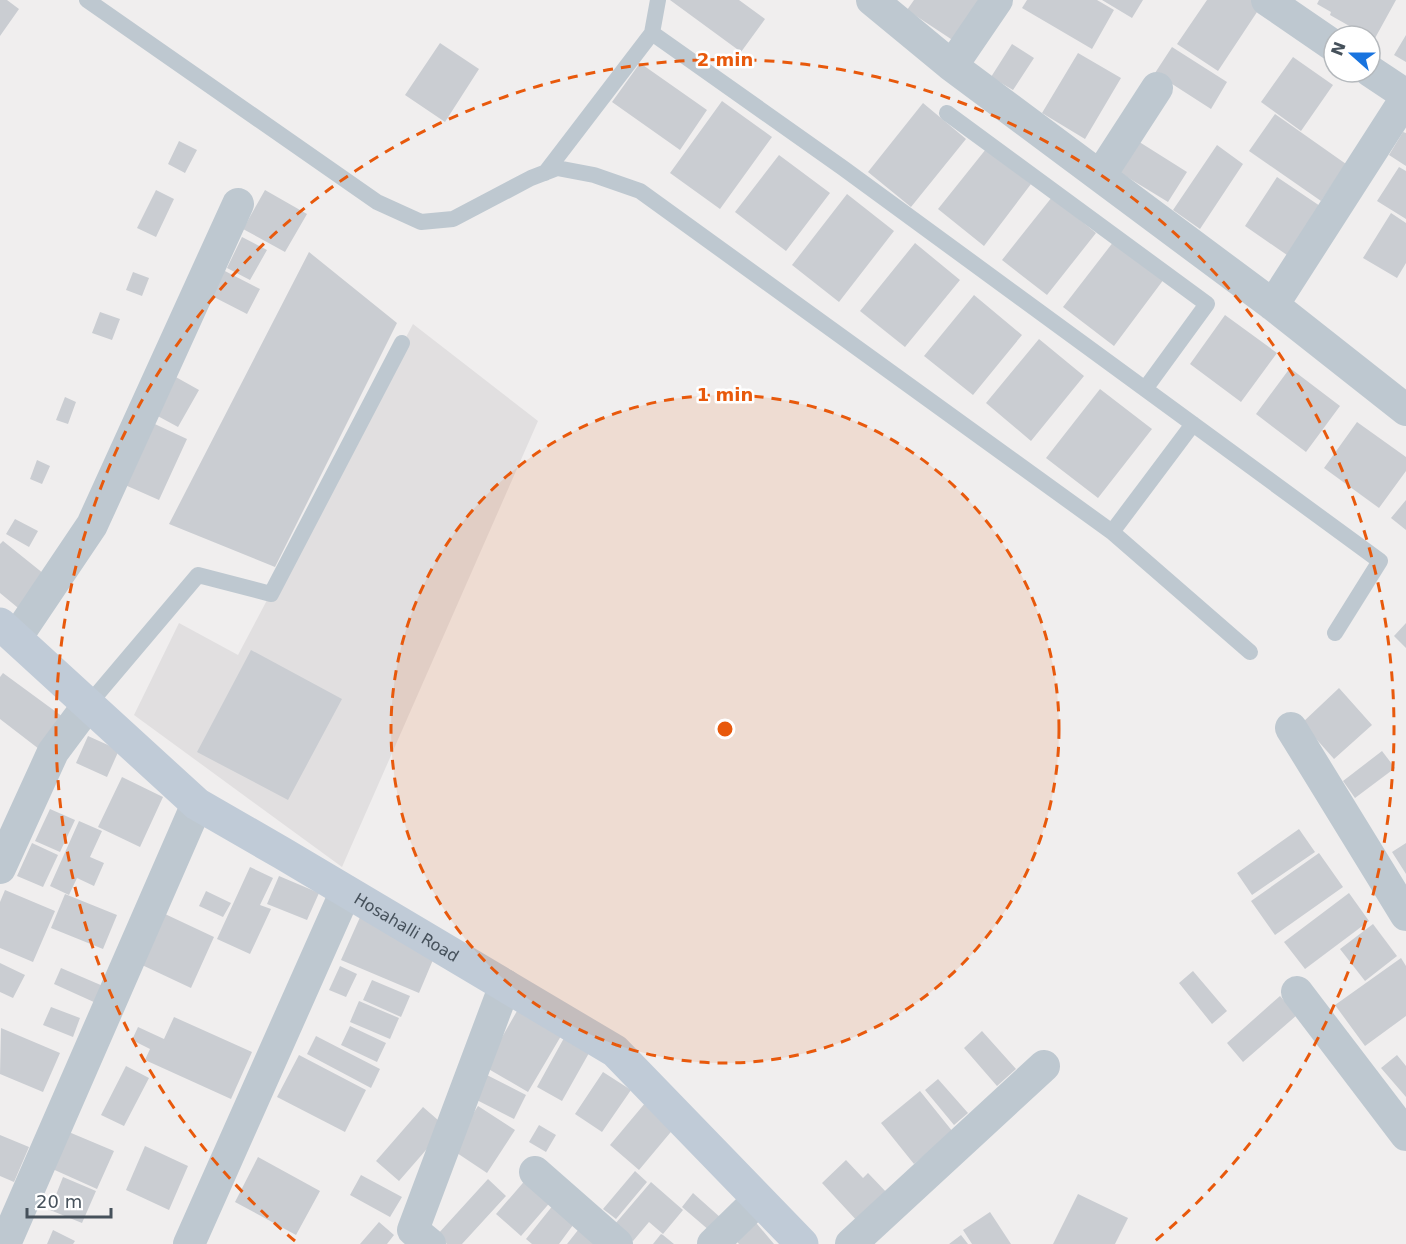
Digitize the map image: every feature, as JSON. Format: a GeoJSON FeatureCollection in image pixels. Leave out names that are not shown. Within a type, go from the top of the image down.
{"type":"FeatureCollection","features":[{"type":"Feature","properties":{"kind":"street"},"geometry":{"type":"LineString","coordinates":[[872,0],[952,66],[1273,305],[1406,410]]}},
{"type":"Feature","properties":{"kind":"street"},"geometry":{"type":"LineString","coordinates":[[952,66],[997,0]]}},
{"type":"Feature","properties":{"kind":"street"},"geometry":{"type":"LineString","coordinates":[[1267,0],[1322,38]]}},
{"type":"Feature","properties":{"kind":"street"},"geometry":{"type":"LineString","coordinates":[[1273,305],[1406,97],[1382,79]]}},
{"type":"Feature","properties":{"kind":"street"},"geometry":{"type":"LineString","coordinates":[[1100,176],[1157,88]]}},
{"type":"Feature","properties":{"kind":"street"},"geometry":{"type":"LineString","coordinates":[[8,631],[92,525],[238,204]]}},
{"type":"Feature","properties":{"kind":"street","name":"Hosahalli Road"},"geometry":{"type":"LineString","coordinates":[[8,631],[197,804],[615,1051],[802,1244]]}},
{"type":"Feature","properties":{"kind":"street"},"geometry":{"type":"LineString","coordinates":[[0,868],[53,752],[88,705]]}},
{"type":"Feature","properties":{"kind":"street"},"geometry":{"type":"LineString","coordinates":[[1291,728],[1406,915]]}},
{"type":"Feature","properties":{"kind":"street"},"geometry":{"type":"LineString","coordinates":[[5,1244],[197,804]]}},
{"type":"Feature","properties":{"kind":"street"},"geometry":{"type":"LineString","coordinates":[[189,1244],[346,891]]}},
{"type":"Feature","properties":{"kind":"street"},"geometry":{"type":"LineString","coordinates":[[430,1244],[413,1230],[505,985]]}},
{"type":"Feature","properties":{"kind":"street"},"geometry":{"type":"LineString","coordinates":[[1297,992],[1406,1135]]}},
{"type":"Feature","properties":{"kind":"street"},"geometry":{"type":"LineString","coordinates":[[852,1244],[1044,1066]]}},
{"type":"Feature","properties":{"kind":"street"},"geometry":{"type":"LineString","coordinates":[[535,1172],[617,1244]]}},
{"type":"Feature","properties":{"kind":"street"},"geometry":{"type":"LineString","coordinates":[[713,1244],[758,1200]]}},
{"type":"Feature","properties":{"kind":"lane"},"geometry":{"type":"LineString","coordinates":[[87,0],[376,202],[421,222],[453,219],[558,168],[594,175],[640,191],[1112,532],[1250,652]]}},
{"type":"Feature","properties":{"kind":"lane"},"geometry":{"type":"LineString","coordinates":[[545,173],[652,33],[658,0]]}},
{"type":"Feature","properties":{"kind":"lane"},"geometry":{"type":"LineString","coordinates":[[652,33],[843,168],[1380,561],[1335,633]]}},
{"type":"Feature","properties":{"kind":"lane"},"geometry":{"type":"LineString","coordinates":[[947,113],[1207,304],[1145,389]]}},
{"type":"Feature","properties":{"kind":"lane"},"geometry":{"type":"LineString","coordinates":[[88,705],[198,575],[271,594],[402,343]]}},
{"type":"Feature","properties":{"kind":"lane"},"geometry":{"type":"LineString","coordinates":[[1112,532],[1193,424]]}},
{"type":"Feature","properties":{"kind":"shaded area"},"geometry":{"type":"Polygon","coordinates":[[[413,324],[538,421],[342,867],[134,715],[179,623],[238,655],[413,324]]]}},
{"type":"Feature","properties":{"kind":"building"},"geometry":{"type":"Polygon","coordinates":[[[0,0],[7,0],[19,9],[0,36],[0,0]]]}},
{"type":"Feature","properties":{"kind":"building"},"geometry":{"type":"Polygon","coordinates":[[[670,0],[739,0],[765,19],[741,52],[670,0]]]}},
{"type":"Feature","properties":{"kind":"building"},"geometry":{"type":"Polygon","coordinates":[[[914,0],[979,0],[957,43],[907,10],[914,0]]]}},
{"type":"Feature","properties":{"kind":"building"},"geometry":{"type":"Polygon","coordinates":[[[1027,0],[1097,0],[1114,10],[1092,49],[1022,8],[1027,0]]]}},
{"type":"Feature","properties":{"kind":"building"},"geometry":{"type":"Polygon","coordinates":[[[1102,0],[1143,0],[1132,18],[1102,0]]]}},
{"type":"Feature","properties":{"kind":"building"},"geometry":{"type":"Polygon","coordinates":[[[1207,0],[1252,0],[1261,6],[1218,71],[1177,44],[1207,0]]]}},
{"type":"Feature","properties":{"kind":"building"},"geometry":{"type":"Polygon","coordinates":[[[1319,0],[1396,0],[1382,25],[1346,24],[1317,4],[1319,0]]]}},
{"type":"Feature","properties":{"kind":"building"},"geometry":{"type":"Polygon","coordinates":[[[1406,35],[1406,62],[1394,55],[1406,35]]]}},
{"type":"Feature","properties":{"kind":"building"},"geometry":{"type":"Polygon","coordinates":[[[440,43],[479,69],[445,122],[405,95],[440,43]]]}},
{"type":"Feature","properties":{"kind":"building"},"geometry":{"type":"Polygon","coordinates":[[[1012,44],[1034,58],[1013,90],[991,77],[1012,44]]]}},
{"type":"Feature","properties":{"kind":"building"},"geometry":{"type":"Polygon","coordinates":[[[1172,47],[1227,82],[1211,109],[1155,73],[1172,47]]]}},
{"type":"Feature","properties":{"kind":"building"},"geometry":{"type":"Polygon","coordinates":[[[1078,53],[1121,78],[1085,139],[1042,113],[1078,53]]]}},
{"type":"Feature","properties":{"kind":"building"},"geometry":{"type":"Polygon","coordinates":[[[1293,57],[1322,77],[1322,84],[1333,85],[1301,131],[1261,102],[1293,57]]]}},
{"type":"Feature","properties":{"kind":"building"},"geometry":{"type":"Polygon","coordinates":[[[640,63],[707,110],[680,150],[612,102],[640,63]]]}},
{"type":"Feature","properties":{"kind":"building"},"geometry":{"type":"Polygon","coordinates":[[[722,101],[772,137],[720,209],[670,173],[722,101]]]}},
{"type":"Feature","properties":{"kind":"building"},"geometry":{"type":"Polygon","coordinates":[[[923,103],[966,139],[911,207],[868,172],[923,103]]]}},
{"type":"Feature","properties":{"kind":"building"},"geometry":{"type":"Polygon","coordinates":[[[1275,114],[1346,164],[1321,201],[1249,151],[1275,114]]]}},
{"type":"Feature","properties":{"kind":"building"},"geometry":{"type":"Polygon","coordinates":[[[1403,132],[1406,133],[1406,166],[1389,155],[1403,132]]]}},
{"type":"Feature","properties":{"kind":"building"},"geometry":{"type":"Polygon","coordinates":[[[1133,138],[1187,172],[1168,202],[1114,169],[1133,138]]]}},
{"type":"Feature","properties":{"kind":"building"},"geometry":{"type":"Polygon","coordinates":[[[179,141],[197,150],[185,173],[168,164],[179,141]]]}},
{"type":"Feature","properties":{"kind":"building"},"geometry":{"type":"Polygon","coordinates":[[[1217,145],[1243,164],[1200,229],[1173,210],[1217,145]]]}},
{"type":"Feature","properties":{"kind":"building"},"geometry":{"type":"Polygon","coordinates":[[[986,149],[1031,184],[984,246],[938,209],[986,149]]]}},
{"type":"Feature","properties":{"kind":"building"},"geometry":{"type":"Polygon","coordinates":[[[779,155],[830,193],[786,251],[735,212],[779,155]]]}},
{"type":"Feature","properties":{"kind":"building"},"geometry":{"type":"Polygon","coordinates":[[[1399,167],[1406,171],[1406,219],[1377,201],[1399,167]]]}},
{"type":"Feature","properties":{"kind":"building"},"geometry":{"type":"Polygon","coordinates":[[[1277,177],[1320,206],[1287,255],[1245,226],[1277,177]]]}},
{"type":"Feature","properties":{"kind":"building"},"geometry":{"type":"Polygon","coordinates":[[[156,190],[174,199],[156,237],[137,228],[156,190]]]}},
{"type":"Feature","properties":{"kind":"building"},"geometry":{"type":"Polygon","coordinates":[[[265,190],[307,214],[285,252],[243,229],[265,190]]]}},
{"type":"Feature","properties":{"kind":"building"},"geometry":{"type":"Polygon","coordinates":[[[847,194],[894,231],[839,302],[792,265],[847,194]]]}},
{"type":"Feature","properties":{"kind":"building"},"geometry":{"type":"Polygon","coordinates":[[[1052,197],[1096,233],[1047,295],[1002,260],[1052,197]]]}},
{"type":"Feature","properties":{"kind":"building"},"geometry":{"type":"Polygon","coordinates":[[[1391,213],[1406,223],[1406,263],[1397,278],[1363,258],[1391,213]]]}},
{"type":"Feature","properties":{"kind":"building"},"geometry":{"type":"Polygon","coordinates":[[[242,237],[267,250],[250,280],[227,268],[242,237]]]}},
{"type":"Feature","properties":{"kind":"building"},"geometry":{"type":"Polygon","coordinates":[[[1114,241],[1164,279],[1114,346],[1063,307],[1114,241]]]}},
{"type":"Feature","properties":{"kind":"building"},"geometry":{"type":"Polygon","coordinates":[[[915,243],[960,280],[905,347],[860,311],[915,243]]]}},
{"type":"Feature","properties":{"kind":"building"},"geometry":{"type":"Polygon","coordinates":[[[309,252],[397,323],[275,567],[169,524],[309,252]]]}},
{"type":"Feature","properties":{"kind":"building"},"geometry":{"type":"Polygon","coordinates":[[[221,269],[260,289],[247,314],[208,294],[221,269]]]}},
{"type":"Feature","properties":{"kind":"building"},"geometry":{"type":"Polygon","coordinates":[[[133,272],[149,278],[142,296],[126,290],[133,272]]]}},
{"type":"Feature","properties":{"kind":"building"},"geometry":{"type":"Polygon","coordinates":[[[974,295],[1022,335],[973,395],[924,356],[974,295]]]}},
{"type":"Feature","properties":{"kind":"building"},"geometry":{"type":"Polygon","coordinates":[[[100,312],[120,319],[112,340],[92,333],[100,312]]]}},
{"type":"Feature","properties":{"kind":"building"},"geometry":{"type":"Polygon","coordinates":[[[1225,315],[1277,353],[1241,402],[1190,364],[1225,315]]]}},
{"type":"Feature","properties":{"kind":"building"},"geometry":{"type":"Polygon","coordinates":[[[1039,339],[1084,376],[1031,441],[986,403],[1039,339]]]}},
{"type":"Feature","properties":{"kind":"building"},"geometry":{"type":"Polygon","coordinates":[[[1290,368],[1340,406],[1306,452],[1256,414],[1290,368]]]}},
{"type":"Feature","properties":{"kind":"building"},"geometry":{"type":"Polygon","coordinates":[[[174,376],[199,390],[178,427],[154,414],[174,376]]]}},
{"type":"Feature","properties":{"kind":"building"},"geometry":{"type":"Polygon","coordinates":[[[1100,389],[1152,429],[1098,498],[1046,458],[1100,389]]]}},
{"type":"Feature","properties":{"kind":"building"},"geometry":{"type":"Polygon","coordinates":[[[65,397],[76,402],[68,424],[56,420],[65,397]]]}},
{"type":"Feature","properties":{"kind":"building"},"geometry":{"type":"Polygon","coordinates":[[[144,419],[187,439],[159,500],[116,481],[144,419]]]}},
{"type":"Feature","properties":{"kind":"building"},"geometry":{"type":"Polygon","coordinates":[[[1357,422],[1406,457],[1406,471],[1379,508],[1324,468],[1357,422]]]}},
{"type":"Feature","properties":{"kind":"building"},"geometry":{"type":"Polygon","coordinates":[[[37,460],[50,466],[42,484],[30,479],[37,460]]]}},
{"type":"Feature","properties":{"kind":"building"},"geometry":{"type":"Polygon","coordinates":[[[1406,500],[1406,530],[1391,518],[1406,500]]]}},
{"type":"Feature","properties":{"kind":"building"},"geometry":{"type":"Polygon","coordinates":[[[15,519],[38,531],[29,547],[6,534],[15,519]]]}},
{"type":"Feature","properties":{"kind":"building"},"geometry":{"type":"Polygon","coordinates":[[[3,541],[49,578],[23,612],[0,593],[0,544],[3,541]]]}},
{"type":"Feature","properties":{"kind":"building"},"geometry":{"type":"Polygon","coordinates":[[[1406,623],[1406,648],[1394,636],[1406,623]]]}},
{"type":"Feature","properties":{"kind":"building"},"geometry":{"type":"Polygon","coordinates":[[[251,650],[342,699],[288,800],[197,752],[251,650]]]}},
{"type":"Feature","properties":{"kind":"building"},"geometry":{"type":"Polygon","coordinates":[[[3,673],[63,717],[39,749],[0,719],[0,677],[3,673]]]}},
{"type":"Feature","properties":{"kind":"building"},"geometry":{"type":"Polygon","coordinates":[[[1339,688],[1372,725],[1334,759],[1302,723],[1339,688]]]}},
{"type":"Feature","properties":{"kind":"building"},"geometry":{"type":"Polygon","coordinates":[[[88,736],[119,750],[107,777],[76,763],[88,736]]]}},
{"type":"Feature","properties":{"kind":"building"},"geometry":{"type":"Polygon","coordinates":[[[1382,751],[1395,768],[1355,798],[1343,781],[1382,751]]]}},
{"type":"Feature","properties":{"kind":"building"},"geometry":{"type":"Polygon","coordinates":[[[122,777],[163,797],[140,847],[98,827],[122,777]]]}},
{"type":"Feature","properties":{"kind":"building"},"geometry":{"type":"Polygon","coordinates":[[[50,809],[75,820],[60,852],[35,841],[50,809]]]}},
{"type":"Feature","properties":{"kind":"building"},"geometry":{"type":"Polygon","coordinates":[[[79,821],[102,831],[90,857],[104,863],[94,886],[77,878],[69,895],[50,886],[79,821]]]}},
{"type":"Feature","properties":{"kind":"building"},"geometry":{"type":"Polygon","coordinates":[[[1299,829],[1315,852],[1252,895],[1237,873],[1299,829]]]}},
{"type":"Feature","properties":{"kind":"building"},"geometry":{"type":"Polygon","coordinates":[[[32,843],[58,855],[43,887],[17,876],[32,843]]]}},
{"type":"Feature","properties":{"kind":"building"},"geometry":{"type":"Polygon","coordinates":[[[1406,843],[1406,874],[1392,852],[1406,843]]]}},
{"type":"Feature","properties":{"kind":"building"},"geometry":{"type":"Polygon","coordinates":[[[1319,853],[1343,887],[1275,935],[1251,901],[1319,853]]]}},
{"type":"Feature","properties":{"kind":"building"},"geometry":{"type":"Polygon","coordinates":[[[250,867],[273,878],[260,905],[271,909],[250,954],[217,939],[250,867]]]}},
{"type":"Feature","properties":{"kind":"building"},"geometry":{"type":"Polygon","coordinates":[[[279,876],[319,893],[307,920],[267,904],[279,876]]]}},
{"type":"Feature","properties":{"kind":"building"},"geometry":{"type":"Polygon","coordinates":[[[5,890],[55,911],[33,962],[0,948],[0,902],[5,890]]]}},
{"type":"Feature","properties":{"kind":"building"},"geometry":{"type":"Polygon","coordinates":[[[206,891],[231,903],[223,917],[199,906],[206,891]]]}},
{"type":"Feature","properties":{"kind":"building"},"geometry":{"type":"Polygon","coordinates":[[[1349,893],[1369,921],[1305,969],[1284,942],[1349,893]]]}},
{"type":"Feature","properties":{"kind":"building"},"geometry":{"type":"Polygon","coordinates":[[[65,894],[117,915],[103,949],[51,928],[65,894]]]}},
{"type":"Feature","properties":{"kind":"building"},"geometry":{"type":"Polygon","coordinates":[[[165,914],[214,937],[191,988],[142,965],[165,914]]]}},
{"type":"Feature","properties":{"kind":"building"},"geometry":{"type":"Polygon","coordinates":[[[361,915],[438,948],[419,993],[341,960],[361,915]]]}},
{"type":"Feature","properties":{"kind":"building"},"geometry":{"type":"Polygon","coordinates":[[[1373,924],[1397,956],[1365,981],[1340,949],[1373,924]]]}},
{"type":"Feature","properties":{"kind":"building"},"geometry":{"type":"Polygon","coordinates":[[[1401,958],[1406,966],[1406,1016],[1365,1046],[1335,1005],[1401,958]]]}},
{"type":"Feature","properties":{"kind":"building"},"geometry":{"type":"Polygon","coordinates":[[[0,963],[25,975],[13,998],[0,992],[0,963]]]}},
{"type":"Feature","properties":{"kind":"building"},"geometry":{"type":"Polygon","coordinates":[[[340,966],[357,974],[346,997],[329,990],[340,966]]]}},
{"type":"Feature","properties":{"kind":"building"},"geometry":{"type":"Polygon","coordinates":[[[61,968],[103,986],[96,1003],[54,984],[61,968]]]}},
{"type":"Feature","properties":{"kind":"building"},"geometry":{"type":"Polygon","coordinates":[[[1193,971],[1227,1011],[1212,1024],[1179,983],[1193,971]]]}},
{"type":"Feature","properties":{"kind":"building"},"geometry":{"type":"Polygon","coordinates":[[[372,980],[410,996],[401,1017],[363,1000],[372,980]]]}},
{"type":"Feature","properties":{"kind":"building"},"geometry":{"type":"Polygon","coordinates":[[[1280,996],[1297,1015],[1243,1062],[1227,1043],[1280,996]]]}},
{"type":"Feature","properties":{"kind":"building"},"geometry":{"type":"Polygon","coordinates":[[[359,1001],[399,1018],[390,1039],[350,1022],[359,1001]]]}},
{"type":"Feature","properties":{"kind":"building"},"geometry":{"type":"Polygon","coordinates":[[[51,1007],[80,1018],[73,1037],[43,1025],[51,1007]]]}},
{"type":"Feature","properties":{"kind":"building"},"geometry":{"type":"Polygon","coordinates":[[[517,1011],[561,1036],[528,1092],[485,1067],[517,1011]]]}},
{"type":"Feature","properties":{"kind":"building"},"geometry":{"type":"Polygon","coordinates":[[[174,1017],[252,1052],[231,1099],[145,1060],[150,1049],[132,1040],[138,1027],[164,1039],[174,1017]]]}},
{"type":"Feature","properties":{"kind":"building"},"geometry":{"type":"Polygon","coordinates":[[[350,1026],[386,1043],[377,1062],[341,1045],[350,1026]]]}},
{"type":"Feature","properties":{"kind":"building"},"geometry":{"type":"Polygon","coordinates":[[[1,1028],[60,1053],[43,1092],[0,1074],[1,1028]]]}},
{"type":"Feature","properties":{"kind":"building"},"geometry":{"type":"Polygon","coordinates":[[[982,1031],[1016,1069],[997,1086],[964,1048],[982,1031]]]}},
{"type":"Feature","properties":{"kind":"building"},"geometry":{"type":"Polygon","coordinates":[[[316,1036],[380,1069],[371,1088],[307,1054],[316,1036]]]}},
{"type":"Feature","properties":{"kind":"building"},"geometry":{"type":"Polygon","coordinates":[[[564,1038],[589,1053],[562,1101],[537,1087],[564,1038]]]}},
{"type":"Feature","properties":{"kind":"building"},"geometry":{"type":"Polygon","coordinates":[[[299,1055],[366,1090],[345,1132],[277,1097],[299,1055]]]}},
{"type":"Feature","properties":{"kind":"building"},"geometry":{"type":"Polygon","coordinates":[[[1397,1055],[1406,1066],[1406,1097],[1381,1068],[1397,1055]]]}},
{"type":"Feature","properties":{"kind":"building"},"geometry":{"type":"Polygon","coordinates":[[[126,1066],[149,1078],[124,1126],[101,1115],[126,1066]]]}},
{"type":"Feature","properties":{"kind":"building"},"geometry":{"type":"Polygon","coordinates":[[[479,1071],[526,1095],[514,1119],[467,1095],[479,1071]]]}},
{"type":"Feature","properties":{"kind":"building"},"geometry":{"type":"Polygon","coordinates":[[[603,1072],[631,1090],[602,1132],[575,1114],[603,1072]]]}},
{"type":"Feature","properties":{"kind":"building"},"geometry":{"type":"Polygon","coordinates":[[[938,1079],[968,1113],[954,1125],[925,1090],[938,1079]]]}},
{"type":"Feature","properties":{"kind":"building"},"geometry":{"type":"Polygon","coordinates":[[[920,1091],[953,1132],[914,1164],[881,1123],[920,1091]]]}},
{"type":"Feature","properties":{"kind":"building"},"geometry":{"type":"Polygon","coordinates":[[[646,1102],[675,1127],[639,1170],[610,1145],[646,1102]]]}},
{"type":"Feature","properties":{"kind":"building"},"geometry":{"type":"Polygon","coordinates":[[[478,1106],[515,1130],[487,1173],[451,1149],[478,1106]]]}},
{"type":"Feature","properties":{"kind":"building"},"geometry":{"type":"Polygon","coordinates":[[[423,1107],[446,1127],[399,1181],[376,1161],[423,1107]]]}},
{"type":"Feature","properties":{"kind":"building"},"geometry":{"type":"Polygon","coordinates":[[[539,1125],[556,1135],[546,1152],[529,1142],[539,1125]]]}},
{"type":"Feature","properties":{"kind":"building"},"geometry":{"type":"Polygon","coordinates":[[[64,1130],[114,1151],[97,1189],[48,1167],[64,1130]]]}},
{"type":"Feature","properties":{"kind":"building"},"geometry":{"type":"Polygon","coordinates":[[[0,1135],[29,1147],[14,1182],[0,1176],[0,1135]]]}},
{"type":"Feature","properties":{"kind":"building"},"geometry":{"type":"Polygon","coordinates":[[[145,1146],[188,1166],[169,1210],[126,1190],[145,1146]]]}},
{"type":"Feature","properties":{"kind":"building"},"geometry":{"type":"Polygon","coordinates":[[[258,1157],[320,1191],[296,1235],[235,1202],[258,1157]]]}},
{"type":"Feature","properties":{"kind":"building"},"geometry":{"type":"Polygon","coordinates":[[[846,1160],[863,1178],[868,1173],[889,1195],[859,1223],[822,1183],[846,1160]]]}},
{"type":"Feature","properties":{"kind":"building"},"geometry":{"type":"Polygon","coordinates":[[[635,1171],[647,1182],[616,1219],[603,1209],[635,1171]]]}},
{"type":"Feature","properties":{"kind":"building"},"geometry":{"type":"Polygon","coordinates":[[[361,1175],[402,1197],[390,1217],[350,1195],[361,1175]]]}},
{"type":"Feature","properties":{"kind":"building"},"geometry":{"type":"Polygon","coordinates":[[[63,1177],[96,1191],[82,1223],[50,1210],[63,1177]]]}},
{"type":"Feature","properties":{"kind":"building"},"geometry":{"type":"Polygon","coordinates":[[[528,1177],[553,1199],[521,1236],[496,1214],[528,1177]]]}},
{"type":"Feature","properties":{"kind":"building"},"geometry":{"type":"Polygon","coordinates":[[[488,1179],[506,1196],[462,1244],[447,1244],[437,1235],[488,1179]]]}},
{"type":"Feature","properties":{"kind":"building"},"geometry":{"type":"Polygon","coordinates":[[[651,1182],[683,1210],[663,1234],[649,1222],[633,1241],[615,1224],[651,1182]]]}},
{"type":"Feature","properties":{"kind":"building"},"geometry":{"type":"Polygon","coordinates":[[[693,1193],[721,1218],[710,1231],[682,1207],[693,1193]]]}},
{"type":"Feature","properties":{"kind":"building"},"geometry":{"type":"Polygon","coordinates":[[[1078,1194],[1128,1218],[1115,1244],[1053,1244],[1078,1194]]]}},
{"type":"Feature","properties":{"kind":"building"},"geometry":{"type":"Polygon","coordinates":[[[554,1204],[576,1221],[559,1244],[532,1244],[526,1239],[554,1204]]]}},
{"type":"Feature","properties":{"kind":"building"},"geometry":{"type":"Polygon","coordinates":[[[990,1212],[1011,1244],[972,1244],[963,1230],[990,1212]]]}},
{"type":"Feature","properties":{"kind":"building"},"geometry":{"type":"Polygon","coordinates":[[[752,1218],[774,1244],[739,1244],[731,1235],[752,1218]]]}},
{"type":"Feature","properties":{"kind":"building"},"geometry":{"type":"Polygon","coordinates":[[[379,1222],[394,1235],[387,1244],[360,1244],[379,1222]]]}},
{"type":"Feature","properties":{"kind":"building"},"geometry":{"type":"Polygon","coordinates":[[[582,1225],[605,1244],[567,1244],[582,1225]]]}},
{"type":"Feature","properties":{"kind":"building"},"geometry":{"type":"Polygon","coordinates":[[[53,1230],[75,1241],[73,1244],[47,1244],[53,1230]]]}},
{"type":"Feature","properties":{"kind":"building"},"geometry":{"type":"Polygon","coordinates":[[[661,1234],[663,1235],[674,1244],[653,1244],[661,1234]]]}},
{"type":"Feature","properties":{"kind":"building"},"geometry":{"type":"Polygon","coordinates":[[[961,1235],[968,1244],[949,1244],[961,1235]]]}}]}
